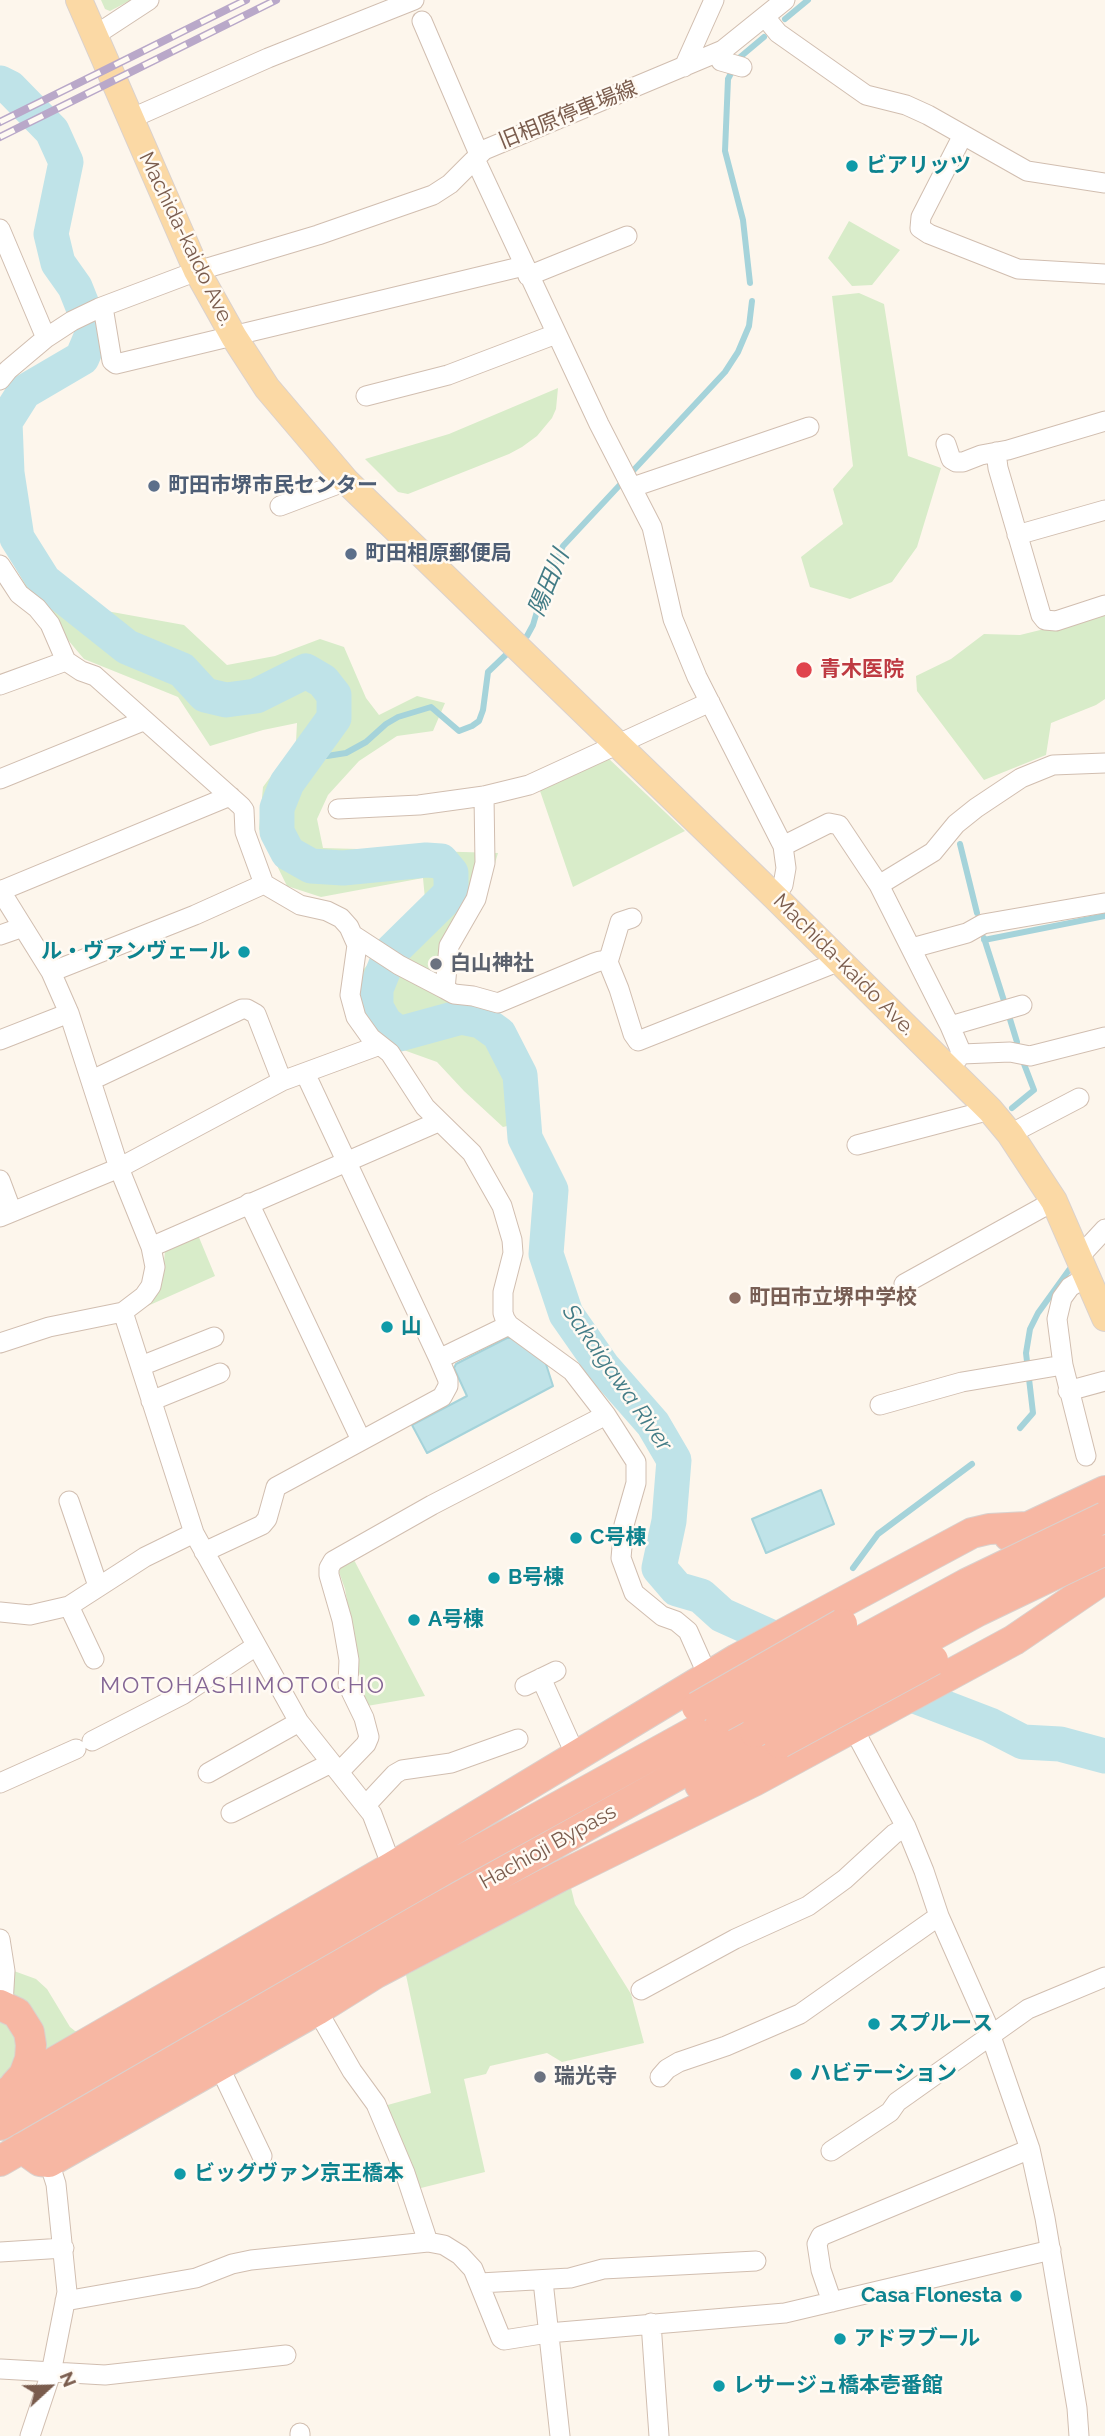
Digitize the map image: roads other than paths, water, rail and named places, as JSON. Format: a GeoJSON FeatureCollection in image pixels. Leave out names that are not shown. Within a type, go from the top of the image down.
{"type":"FeatureCollection","features":[{"type":"Feature","properties":{"kind":"highway"},"geometry":{"type":"LineString","coordinates":[[709,1712],[842,1624],[952,1564],[1105,1491]]}},
{"type":"Feature","properties":{"kind":"highway","name":"Hachioji Bypass"},"geometry":{"type":"LineString","coordinates":[[0,2125],[447,1868],[709,1712],[1105,1517]]}},
{"type":"Feature","properties":{"kind":"highway"},"geometry":{"type":"LineString","coordinates":[[2,2096],[44,2068],[392,1867],[708,1676],[807,1620],[972,1533],[989,1529],[1027,1527]]}},
{"type":"Feature","properties":{"kind":"highway"},"geometry":{"type":"LineString","coordinates":[[11,2155],[441,1907],[569,1851],[978,1611],[1105,1550]]}},
{"type":"Feature","properties":{"kind":"highway"},"geometry":{"type":"LineString","coordinates":[[11,2155],[49,2162],[317,2010],[376,1973],[559,1877],[712,1803],[852,1726],[940,1667],[1056,1597],[1105,1576]]}},
{"type":"Feature","properties":{"kind":"highway"},"geometry":{"type":"LineString","coordinates":[[767,1737],[940,1667]]}},
{"type":"Feature","properties":{"kind":"highway"},"geometry":{"type":"LineString","coordinates":[[2,2096],[163,2022],[278,1965]]}},
{"type":"Feature","properties":{"kind":"highway"},"geometry":{"type":"LineString","coordinates":[[1,2005],[23,2020],[32,2045],[24,2075],[2,2096]]}},
{"type":"Feature","properties":{"kind":"main road"},"geometry":{"type":"LineString","coordinates":[[79,0],[94,36]]}},
{"type":"Feature","properties":{"kind":"main road","name":"Machida-kaido Ave."},"geometry":{"type":"LineString","coordinates":[[94,36],[197,271],[234,337],[267,388],[346,481],[503,635],[840,961],[956,1061],[1054,1201],[1105,1318]]}},
{"type":"Feature","properties":{"kind":"street"},"geometry":{"type":"LineString","coordinates":[[94,36],[149,0]]}},
{"type":"Feature","properties":{"kind":"street"},"geometry":{"type":"LineString","coordinates":[[130,119],[268,58],[414,0]]}},
{"type":"Feature","properties":{"kind":"street"},"geometry":{"type":"LineString","coordinates":[[684,67],[714,0]]}},
{"type":"Feature","properties":{"kind":"street","name":"旧相原停車場線"},"geometry":{"type":"LineString","coordinates":[[0,380],[46,338],[72,321],[101,308],[197,271],[411,204],[450,184],[477,156],[493,145],[684,67],[729,61],[765,17],[785,0]]}},
{"type":"Feature","properties":{"kind":"street"},"geometry":{"type":"LineString","coordinates":[[765,17],[778,33],[860,92],[913,108],[1027,171],[1105,183]]}},
{"type":"Feature","properties":{"kind":"street"},"geometry":{"type":"LineString","coordinates":[[422,21],[526,271],[599,425],[652,527],[673,619],[697,677],[783,846],[786,868],[783,885],[775,897]]}},
{"type":"Feature","properties":{"kind":"street"},"geometry":{"type":"LineString","coordinates":[[963,135],[921,217],[920,228],[1018,269],[1105,274]]}},
{"type":"Feature","properties":{"kind":"street"},"geometry":{"type":"LineString","coordinates":[[0,229],[46,338]]}},
{"type":"Feature","properties":{"kind":"street"},"geometry":{"type":"LineString","coordinates":[[101,308],[112,360],[116,364],[526,271],[626,236]]}},
{"type":"Feature","properties":{"kind":"street"},"geometry":{"type":"LineString","coordinates":[[366,396],[448,375],[556,334]]}},
{"type":"Feature","properties":{"kind":"street"},"geometry":{"type":"LineString","coordinates":[[946,444],[947,452],[956,462],[1105,421]]}},
{"type":"Feature","properties":{"kind":"street"},"geometry":{"type":"LineString","coordinates":[[629,480],[809,427]]}},
{"type":"Feature","properties":{"kind":"street"},"geometry":{"type":"LineString","coordinates":[[996,452],[998,468],[1041,615],[1045,620],[1056,621],[1105,605]]}},
{"type":"Feature","properties":{"kind":"street"},"geometry":{"type":"LineString","coordinates":[[281,506],[346,481]]}},
{"type":"Feature","properties":{"kind":"street"},"geometry":{"type":"LineString","coordinates":[[1017,535],[1105,510]]}},
{"type":"Feature","properties":{"kind":"street"},"geometry":{"type":"LineString","coordinates":[[0,565],[19,594],[50,624],[66,661],[95,676],[244,810],[245,832],[264,884],[300,905],[341,918],[353,935],[399,965],[454,994],[502,1003],[594,963],[608,962]]}},
{"type":"Feature","properties":{"kind":"street"},"geometry":{"type":"LineString","coordinates":[[0,600],[19,594]]}},
{"type":"Feature","properties":{"kind":"street"},"geometry":{"type":"LineString","coordinates":[[0,685],[66,661]]}},
{"type":"Feature","properties":{"kind":"street"},"geometry":{"type":"LineString","coordinates":[[338,810],[419,805],[484,796],[529,785],[710,702]]}},
{"type":"Feature","properties":{"kind":"street"},"geometry":{"type":"LineString","coordinates":[[0,779],[143,721]]}},
{"type":"Feature","properties":{"kind":"street"},"geometry":{"type":"LineString","coordinates":[[879,885],[933,852],[956,824],[976,807],[1021,778],[1053,765],[1105,763]]}},
{"type":"Feature","properties":{"kind":"street"},"geometry":{"type":"LineString","coordinates":[[0,1343],[49,1327],[123,1312],[140,1301],[150,1286],[155,1267],[151,1247],[119,1168],[69,1013],[51,972],[0,891],[230,796]]}},
{"type":"Feature","properties":{"kind":"street"},"geometry":{"type":"LineString","coordinates":[[444,989],[449,946],[476,899],[485,863],[484,796]]}},
{"type":"Feature","properties":{"kind":"street"},"geometry":{"type":"LineString","coordinates":[[783,846],[828,823],[835,823],[879,885],[912,948],[950,1026],[956,1061],[1010,1052],[1030,1056],[1105,1037]]}},
{"type":"Feature","properties":{"kind":"street"},"geometry":{"type":"LineString","coordinates":[[51,972],[195,915],[264,884]]}},
{"type":"Feature","properties":{"kind":"street"},"geometry":{"type":"LineString","coordinates":[[912,948],[967,933],[983,924],[1104,903]]}},
{"type":"Feature","properties":{"kind":"street"},"geometry":{"type":"LineString","coordinates":[[632,918],[621,922],[608,962],[620,989],[633,1034],[638,1041],[840,961]]}},
{"type":"Feature","properties":{"kind":"street"},"geometry":{"type":"LineString","coordinates":[[0,935],[23,927]]}},
{"type":"Feature","properties":{"kind":"street"},"geometry":{"type":"LineString","coordinates":[[353,935],[357,954],[350,995],[362,1027],[390,1053],[425,1107],[438,1122],[472,1153],[502,1206],[513,1253],[503,1292],[503,1313],[509,1325],[572,1371],[606,1415],[636,1462],[636,1483],[622,1542],[621,1558],[634,1593],[662,1616],[682,1625],[688,1631],[708,1676],[813,1721],[852,1726],[906,1827],[939,1916],[975,1994],[1030,2150],[1051,2250],[1077,2407],[1079,2436]]}},
{"type":"Feature","properties":{"kind":"street"},"geometry":{"type":"LineString","coordinates":[[950,1026],[1022,1005]]}},
{"type":"Feature","properties":{"kind":"street"},"geometry":{"type":"LineString","coordinates":[[92,1080],[247,1009],[256,1014],[282,1081]]}},
{"type":"Feature","properties":{"kind":"street"},"geometry":{"type":"LineString","coordinates":[[0,1040],[69,1013]]}},
{"type":"Feature","properties":{"kind":"street"},"geometry":{"type":"LineString","coordinates":[[0,1180],[6,1215],[119,1168],[282,1081],[380,1045]]}},
{"type":"Feature","properties":{"kind":"street"},"geometry":{"type":"LineString","coordinates":[[204,1552],[262,1525],[267,1519],[276,1487],[442,1397],[446,1392],[448,1380],[439,1359],[305,1073]]}},
{"type":"Feature","properties":{"kind":"street"},"geometry":{"type":"LineString","coordinates":[[1010,1135],[1079,1098]]}},
{"type":"Feature","properties":{"kind":"street"},"geometry":{"type":"LineString","coordinates":[[857,1145],[990,1111]]}},
{"type":"Feature","properties":{"kind":"street"},"geometry":{"type":"LineString","coordinates":[[151,1247],[438,1122]]}},
{"type":"Feature","properties":{"kind":"street"},"geometry":{"type":"LineString","coordinates":[[904,1284],[1054,1201]]}},
{"type":"Feature","properties":{"kind":"street"},"geometry":{"type":"LineString","coordinates":[[249,1203],[361,1440]]}},
{"type":"Feature","properties":{"kind":"street"},"geometry":{"type":"LineString","coordinates":[[1086,1456],[1068,1391],[1056,1319],[1062,1298],[1105,1228]]}},
{"type":"Feature","properties":{"kind":"street"},"geometry":{"type":"LineString","coordinates":[[123,1312],[194,1533],[299,1722],[366,1805],[380,1832],[392,1867]]}},
{"type":"Feature","properties":{"kind":"street"},"geometry":{"type":"LineString","coordinates":[[439,1359],[509,1325]]}},
{"type":"Feature","properties":{"kind":"street"},"geometry":{"type":"LineString","coordinates":[[141,1366],[214,1337]]}},
{"type":"Feature","properties":{"kind":"street"},"geometry":{"type":"LineString","coordinates":[[880,1405],[962,1382],[1063,1365]]}},
{"type":"Feature","properties":{"kind":"street"},"geometry":{"type":"LineString","coordinates":[[151,1401],[220,1373]]}},
{"type":"Feature","properties":{"kind":"street"},"geometry":{"type":"LineString","coordinates":[[1068,1391],[1105,1381]]}},
{"type":"Feature","properties":{"kind":"street"},"geometry":{"type":"LineString","coordinates":[[231,1812],[335,1767],[366,1744],[369,1737],[364,1718],[348,1685],[349,1660],[329,1575],[333,1560],[432,1505],[606,1415]]}},
{"type":"Feature","properties":{"kind":"street"},"geometry":{"type":"LineString","coordinates":[[69,1501],[98,1586]]}},
{"type":"Feature","properties":{"kind":"street"},"geometry":{"type":"LineString","coordinates":[[0,1612],[30,1615],[68,1606],[145,1557],[194,1533]]}},
{"type":"Feature","properties":{"kind":"street"},"geometry":{"type":"LineString","coordinates":[[68,1606],[94,1659]]}},
{"type":"Feature","properties":{"kind":"street"},"geometry":{"type":"LineString","coordinates":[[0,1783],[84,1745],[182,1695],[256,1646]]}},
{"type":"Feature","properties":{"kind":"street"},"geometry":{"type":"LineString","coordinates":[[541,1679],[576,1756]]}},
{"type":"Feature","properties":{"kind":"street"},"geometry":{"type":"LineString","coordinates":[[208,1773],[299,1722]]}},
{"type":"Feature","properties":{"kind":"street"},"geometry":{"type":"LineString","coordinates":[[366,1805],[402,1770],[451,1763],[518,1739]]}},
{"type":"Feature","properties":{"kind":"street"},"geometry":{"type":"LineString","coordinates":[[641,1990],[735,1939],[808,1906],[845,1879],[894,1834],[906,1827]]}},
{"type":"Feature","properties":{"kind":"street"},"geometry":{"type":"LineString","coordinates":[[660,2077],[679,2062],[726,2046],[800,2014],[939,1916]]}},
{"type":"Feature","properties":{"kind":"street"},"geometry":{"type":"LineString","coordinates":[[0,1939],[5,1971],[1,2005]]}},
{"type":"Feature","properties":{"kind":"street"},"geometry":{"type":"LineString","coordinates":[[831,2151],[890,2112],[897,2102],[1028,2009],[1105,1977]]}},
{"type":"Feature","properties":{"kind":"street"},"geometry":{"type":"LineString","coordinates":[[317,2010],[352,2071],[376,2104],[405,2173],[428,2242]]}},
{"type":"Feature","properties":{"kind":"street"},"geometry":{"type":"LineString","coordinates":[[219,2066],[262,2156]]}},
{"type":"Feature","properties":{"kind":"street"},"geometry":{"type":"LineString","coordinates":[[832,2301],[821,2270],[817,2244],[821,2236],[1030,2150]]}},
{"type":"Feature","properties":{"kind":"street"},"geometry":{"type":"LineString","coordinates":[[30,2436],[51,2373],[67,2280],[56,2183],[49,2162]]}},
{"type":"Feature","properties":{"kind":"street"},"geometry":{"type":"LineString","coordinates":[[65,2301],[196,2278],[232,2263],[428,2242],[444,2245],[460,2255],[473,2269],[504,2340],[651,2323],[785,2313],[1051,2250]]}},
{"type":"Feature","properties":{"kind":"street"},"geometry":{"type":"LineString","coordinates":[[0,2252],[64,2248]]}},
{"type":"Feature","properties":{"kind":"street"},"geometry":{"type":"LineString","coordinates":[[480,2283],[570,2278],[603,2269],[756,2261]]}},
{"type":"Feature","properties":{"kind":"street"},"geometry":{"type":"LineString","coordinates":[[543,2281],[560,2436]]}},
{"type":"Feature","properties":{"kind":"street"},"geometry":{"type":"LineString","coordinates":[[651,2323],[659,2436]]}},
{"type":"Feature","properties":{"kind":"street"},"geometry":{"type":"LineString","coordinates":[[1,2369],[106,2375],[286,2355]]}},
{"type":"Feature","properties":{"kind":"water"},"geometry":{"type":"Polygon","coordinates":[[[507,1338],[513,1338],[545,1361],[553,1386],[427,1453],[412,1425],[467,1396],[454,1368],[456,1364],[507,1338]]]}},
{"type":"Feature","properties":{"kind":"water"},"geometry":{"type":"Polygon","coordinates":[[[821,1490],[834,1524],[766,1553],[752,1519],[821,1490]]]}},
{"type":"Feature","properties":{"kind":"waterway","name":"陽田川"},"geometry":{"type":"LineString","coordinates":[[785,19],[808,0]]}},
{"type":"Feature","properties":{"kind":"waterway","name":"陽田川"},"geometry":{"type":"LineString","coordinates":[[750,283],[743,220],[725,151],[728,79],[739,58],[764,37]]}},
{"type":"Feature","properties":{"kind":"waterway","name":"Sakaigawa River"},"geometry":{"type":"LineString","coordinates":[[0,83],[10,88],[52,131],[66,162],[51,234],[58,263],[75,287],[93,332],[82,358],[24,392],[5,422],[7,473],[17,538],[44,581],[127,647],[182,670],[205,695],[226,700],[256,696],[306,671],[323,681],[334,695],[334,718],[287,783],[277,808],[277,832],[288,853],[311,866],[343,868],[426,860],[441,861],[451,873],[451,893],[391,952],[376,989],[376,1007],[385,1023],[399,1034],[461,1017],[481,1021],[499,1034],[520,1075],[525,1138],[551,1190],[546,1254],[566,1314],[603,1367],[653,1424],[674,1460],[669,1521],[659,1568],[677,1589],[701,1596],[722,1615],[802,1651]]}},
{"type":"Feature","properties":{"kind":"waterway","name":"陽田川"},"geometry":{"type":"LineString","coordinates":[[520,642],[533,625],[543,591],[563,546],[725,372],[738,352],[749,326],[752,301]]}},
{"type":"Feature","properties":{"kind":"waterway","name":"陽田川"},"geometry":{"type":"LineString","coordinates":[[308,756],[346,753],[366,742],[398,717],[431,707],[459,731],[472,726],[479,721],[483,710],[488,672],[512,649]]}},
{"type":"Feature","properties":{"kind":"waterway"},"geometry":{"type":"LineString","coordinates":[[960,844],[977,913]]}},
{"type":"Feature","properties":{"kind":"waterway"},"geometry":{"type":"LineString","coordinates":[[984,940],[1105,916]]}},
{"type":"Feature","properties":{"kind":"waterway"},"geometry":{"type":"LineString","coordinates":[[984,938],[1005,1004]]}},
{"type":"Feature","properties":{"kind":"waterway"},"geometry":{"type":"LineString","coordinates":[[1009,1016],[1017,1042]]}},
{"type":"Feature","properties":{"kind":"waterway"},"geometry":{"type":"LineString","coordinates":[[1012,1108],[1034,1090],[1024,1064]]}},
{"type":"Feature","properties":{"kind":"waterway"},"geometry":{"type":"LineString","coordinates":[[1020,1428],[1033,1413],[1026,1353],[1030,1329],[1038,1313],[1069,1270]]}},
{"type":"Feature","properties":{"kind":"waterway"},"geometry":{"type":"LineString","coordinates":[[853,1568],[878,1534],[972,1464]]}},
{"type":"Feature","properties":{"kind":"waterway","name":"Sakaigawa River"},"geometry":{"type":"LineString","coordinates":[[886,1685],[990,1725],[1023,1742],[1060,1744],[1105,1756]]}},
{"type":"Feature","properties":{"kind":"railway"},"geometry":{"type":"LineString","coordinates":[[0,122],[246,0]]}},
{"type":"Feature","properties":{"kind":"railway"},"geometry":{"type":"LineString","coordinates":[[0,137],[276,0]]}},
{"type":"Feature","properties":{"kind":"place","name":"ビアリッツ"},"geometry":{"type":"Point","coordinates":[852,166]}},
{"type":"Feature","properties":{"kind":"place","name":"町田市堺市民センター"},"geometry":{"type":"Point","coordinates":[154,486]}},
{"type":"Feature","properties":{"kind":"place","name":"町田相原郵便局"},"geometry":{"type":"Point","coordinates":[351,554]}},
{"type":"Feature","properties":{"kind":"place","name":"青木医院"},"geometry":{"type":"Point","coordinates":[804,670]}},
{"type":"Feature","properties":{"kind":"place","name":"ル・ヴァンヴェール"},"geometry":{"type":"Point","coordinates":[244,952]}},
{"type":"Feature","properties":{"kind":"place","name":"白山神社"},"geometry":{"type":"Point","coordinates":[436,964]}},
{"type":"Feature","properties":{"kind":"place","name":"町田市立堺中学校"},"geometry":{"type":"Point","coordinates":[735,1298]}},
{"type":"Feature","properties":{"kind":"place","name":"山"},"geometry":{"type":"Point","coordinates":[387,1327]}},
{"type":"Feature","properties":{"kind":"place","name":"C号棟"},"geometry":{"type":"Point","coordinates":[576,1538]}},
{"type":"Feature","properties":{"kind":"place","name":"B号棟"},"geometry":{"type":"Point","coordinates":[494,1578]}},
{"type":"Feature","properties":{"kind":"place","name":"A号棟"},"geometry":{"type":"Point","coordinates":[414,1620]}},
{"type":"Feature","properties":{"kind":"place","name":"スプルース"},"geometry":{"type":"Point","coordinates":[874,2024]}},
{"type":"Feature","properties":{"kind":"place","name":"ハビテーション"},"geometry":{"type":"Point","coordinates":[796,2074]}},
{"type":"Feature","properties":{"kind":"place","name":"瑞光寺"},"geometry":{"type":"Point","coordinates":[540,2077]}},
{"type":"Feature","properties":{"kind":"place","name":"ビッグヴァン京王橋本"},"geometry":{"type":"Point","coordinates":[180,2174]}},
{"type":"Feature","properties":{"kind":"place","name":"Casa Flonesta"},"geometry":{"type":"Point","coordinates":[1016,2296]}},
{"type":"Feature","properties":{"kind":"place","name":"アドヲブール"},"geometry":{"type":"Point","coordinates":[840,2339]}},
{"type":"Feature","properties":{"kind":"place","name":"レサージュ橋本壱番館"},"geometry":{"type":"Point","coordinates":[719,2386]}},
{"type":"Feature","properties":{"kind":"district","name":"MOTOHASHIMOTOCHO"},"geometry":{"type":"Point","coordinates":[243,1686]}}]}
